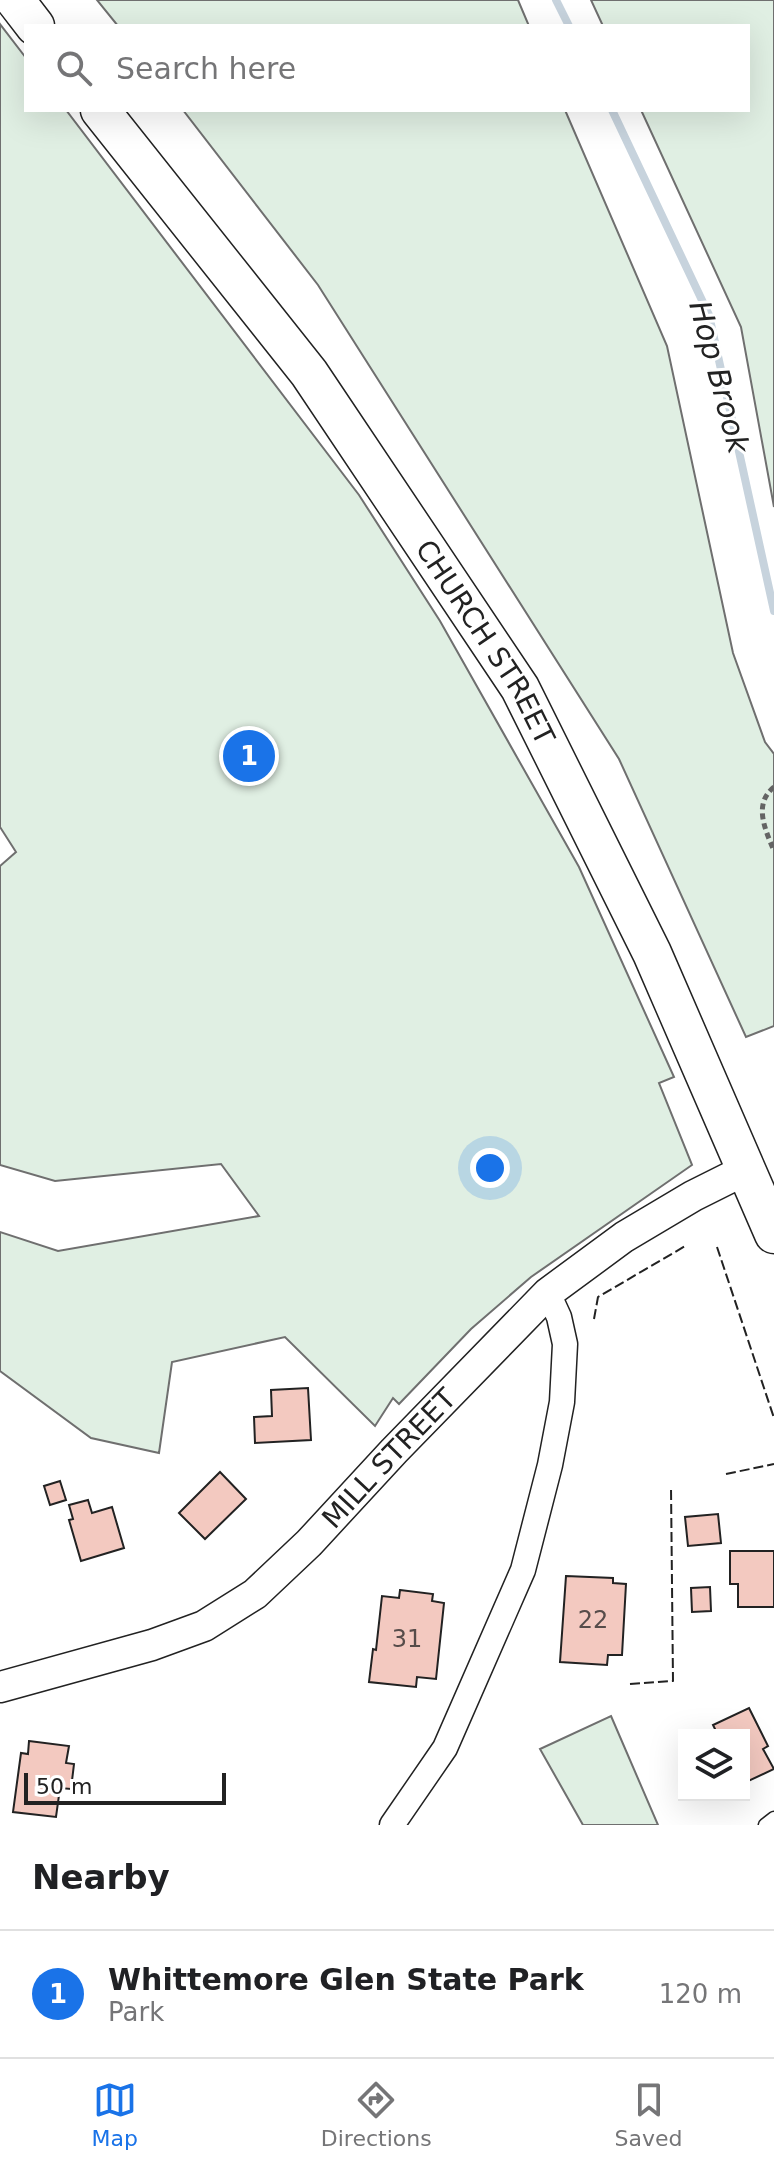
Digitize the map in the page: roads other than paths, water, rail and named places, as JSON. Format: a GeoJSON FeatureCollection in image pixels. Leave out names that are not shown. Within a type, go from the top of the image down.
{"type":"FeatureCollection","features":[{"type":"Feature","properties":{"kind":"main road"},"geometry":{"type":"LineString","coordinates":[[15,0],[33,24]]}},
{"type":"Feature","properties":{"kind":"main road","name":"CHURCH STREET"},"geometry":{"type":"LineString","coordinates":[[102,112],[309,373],[520,688],[652,953],[774,1234]]}},
{"type":"Feature","properties":{"kind":"street","name":"MILL STREET"},"geometry":{"type":"LineString","coordinates":[[0,1687],[152,1645],[204,1626],[255,1594],[309,1543],[548,1293],[624,1237],[693,1196],[747,1169]]}},
{"type":"Feature","properties":{"kind":"street"},"geometry":{"type":"LineString","coordinates":[[392,1825],[445,1748],[523,1570],[550,1465],[562,1402],[565,1344],[559,1317],[548,1293]]}},
{"type":"Feature","properties":{"kind":"lane"},"geometry":{"type":"LineString","coordinates":[[765,1825],[774,1818]]}},
{"type":"Feature","properties":{"kind":"waterway","name":"Hop Brook"},"geometry":{"type":"LineString","coordinates":[[556,0],[568,24]]}},
{"type":"Feature","properties":{"kind":"waterway","name":"Hop Brook"},"geometry":{"type":"LineString","coordinates":[[613,112],[709,315],[774,611]]}},
{"type":"Feature","properties":{"kind":"place","name":"Whittemore Glen State Park"},"geometry":{"type":"Point","coordinates":[249,756]}}]}
